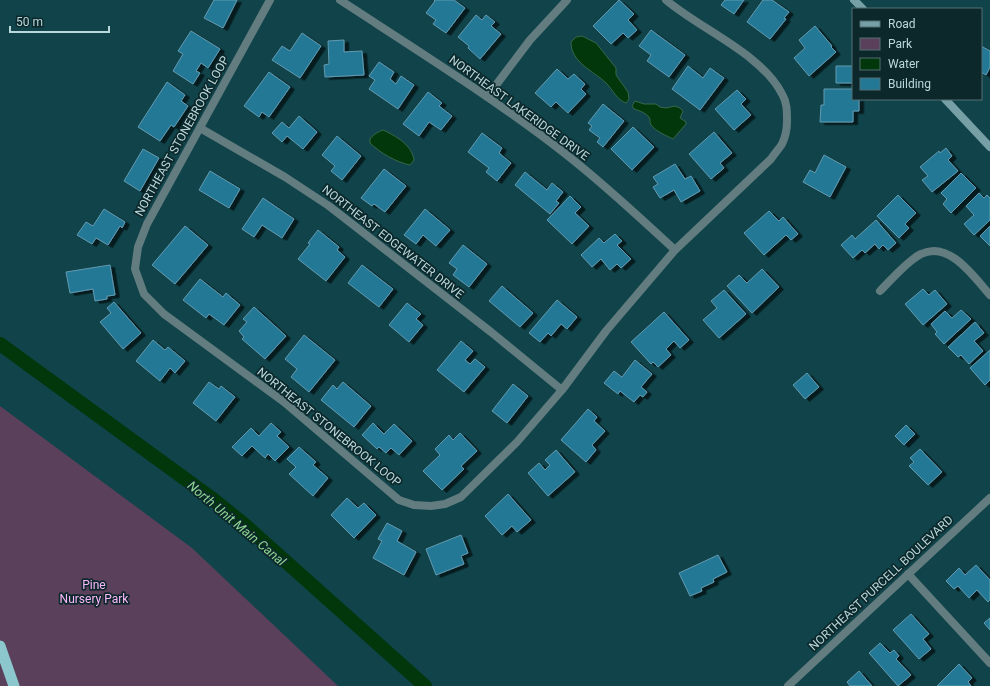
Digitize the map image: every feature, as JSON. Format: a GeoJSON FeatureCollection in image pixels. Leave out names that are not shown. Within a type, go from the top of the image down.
{"type":"FeatureCollection","features":[{"type":"Feature","properties":{"kind":"highway"},"geometry":{"type":"LineString","coordinates":[[0,646],[14,686]]}},
{"type":"Feature","properties":{"kind":"main road"},"geometry":{"type":"LineString","coordinates":[[854,0],[861,8]]}},
{"type":"Feature","properties":{"kind":"main road"},"geometry":{"type":"LineString","coordinates":[[946,100],[990,147]]}},
{"type":"Feature","properties":{"kind":"street","name":"NORTHEAST STONEBROOK LOOP"},"geometry":{"type":"LineString","coordinates":[[270,0],[147,224],[138,247],[135,269],[144,294],[164,314],[284,402],[399,500],[414,505],[431,506],[445,504],[461,497],[517,442],[562,390],[606,331],[674,250],[771,159],[782,144],[787,126],[787,109],[783,94],[771,77],[754,61],[701,26],[666,0]]}},
{"type":"Feature","properties":{"kind":"street","name":"NORTHEAST LAKERIDGE DRIVE"},"geometry":{"type":"LineString","coordinates":[[340,0],[487,97],[563,152],[608,189],[674,250]]}},
{"type":"Feature","properties":{"kind":"street"},"geometry":{"type":"LineString","coordinates":[[487,97],[530,40],[567,0]]}},
{"type":"Feature","properties":{"kind":"street","name":"NORTHEAST EDGEWATER DRIVE"},"geometry":{"type":"LineString","coordinates":[[200,128],[285,177],[329,206],[491,332],[562,390]]}},
{"type":"Feature","properties":{"kind":"street"},"geometry":{"type":"LineString","coordinates":[[880,291],[913,260],[930,250],[940,251],[951,255],[959,261],[990,295]]}},
{"type":"Feature","properties":{"kind":"street","name":"NORTHEAST PURCELL BOULEVARD"},"geometry":{"type":"LineString","coordinates":[[788,686],[990,498]]}},
{"type":"Feature","properties":{"kind":"street"},"geometry":{"type":"LineString","coordinates":[[908,574],[990,663]]}},
{"type":"Feature","properties":{"kind":"green space","name":"Pine Nursery Park"},"geometry":{"type":"Polygon","coordinates":[[[0,406],[192,548],[338,686],[0,686],[0,406]]]}},
{"type":"Feature","properties":{"kind":"water"},"geometry":{"type":"Polygon","coordinates":[[[582,36],[596,43],[616,68],[616,75],[628,92],[629,99],[626,103],[620,100],[606,83],[584,66],[575,56],[571,42],[576,37],[582,36]]]}},
{"type":"Feature","properties":{"kind":"water"},"geometry":{"type":"Polygon","coordinates":[[[635,101],[644,104],[656,104],[660,107],[666,108],[675,106],[680,108],[683,111],[680,118],[686,122],[686,124],[673,139],[655,129],[651,125],[650,119],[647,115],[634,109],[632,106],[635,101]]]}},
{"type":"Feature","properties":{"kind":"water"},"geometry":{"type":"Polygon","coordinates":[[[383,130],[407,145],[413,155],[414,160],[410,165],[388,157],[370,143],[370,139],[376,133],[383,130]]]}},
{"type":"Feature","properties":{"kind":"building"},"geometry":{"type":"Polygon","coordinates":[[[214,0],[237,0],[223,28],[204,18],[214,0]]]}},
{"type":"Feature","properties":{"kind":"building"},"geometry":{"type":"Polygon","coordinates":[[[434,0],[454,0],[465,8],[446,33],[433,24],[436,20],[426,13],[435,1],[434,0]]]}},
{"type":"Feature","properties":{"kind":"building"},"geometry":{"type":"Polygon","coordinates":[[[619,0],[634,14],[628,20],[637,30],[628,38],[623,33],[611,44],[593,26],[619,0]]]}},
{"type":"Feature","properties":{"kind":"building"},"geometry":{"type":"Polygon","coordinates":[[[725,0],[744,0],[734,14],[721,5],[725,0]]]}},
{"type":"Feature","properties":{"kind":"building"},"geometry":{"type":"Polygon","coordinates":[[[763,0],[772,0],[789,12],[784,18],[786,19],[770,39],[747,22],[763,0]]]}},
{"type":"Feature","properties":{"kind":"building"},"geometry":{"type":"Polygon","coordinates":[[[476,15],[482,20],[486,15],[495,22],[491,26],[501,34],[480,59],[468,48],[469,46],[458,37],[476,15]]]}},
{"type":"Feature","properties":{"kind":"building"},"geometry":{"type":"Polygon","coordinates":[[[815,26],[836,52],[809,76],[794,58],[805,48],[799,40],[815,26]]]}},
{"type":"Feature","properties":{"kind":"building"},"geometry":{"type":"Polygon","coordinates":[[[651,30],[685,55],[669,77],[647,61],[651,55],[639,46],[651,30]]]}},
{"type":"Feature","properties":{"kind":"building"},"geometry":{"type":"Polygon","coordinates":[[[191,31],[220,49],[208,68],[201,63],[196,71],[200,73],[193,84],[173,71],[183,54],[178,51],[191,31]]]}},
{"type":"Feature","properties":{"kind":"building"},"geometry":{"type":"Polygon","coordinates":[[[302,33],[321,46],[300,78],[272,60],[282,46],[290,51],[302,33]]]}},
{"type":"Feature","properties":{"kind":"building"},"geometry":{"type":"Polygon","coordinates":[[[344,40],[344,52],[362,51],[364,75],[325,77],[324,65],[329,64],[328,41],[344,40]]]}},
{"type":"Feature","properties":{"kind":"building"},"geometry":{"type":"Polygon","coordinates":[[[982,47],[990,51],[990,67],[986,75],[982,73],[982,47]]]}},
{"type":"Feature","properties":{"kind":"building"},"geometry":{"type":"Polygon","coordinates":[[[379,62],[394,72],[390,79],[396,84],[401,76],[414,85],[398,109],[369,89],[375,80],[369,76],[379,62]]]}},
{"type":"Feature","properties":{"kind":"building"},"geometry":{"type":"Polygon","coordinates":[[[688,66],[703,78],[710,68],[724,78],[700,110],[672,89],[688,66]]]}},
{"type":"Feature","properties":{"kind":"building"},"geometry":{"type":"Polygon","coordinates":[[[836,66],[852,66],[852,83],[836,83],[836,66]]]}},
{"type":"Feature","properties":{"kind":"building"},"geometry":{"type":"Polygon","coordinates":[[[557,69],[568,79],[574,74],[585,84],[581,89],[586,94],[568,113],[556,102],[551,107],[535,93],[557,69]]]}},
{"type":"Feature","properties":{"kind":"building"},"geometry":{"type":"Polygon","coordinates":[[[269,72],[290,87],[269,117],[262,112],[259,117],[244,106],[269,72]]]}},
{"type":"Feature","properties":{"kind":"building"},"geometry":{"type":"Polygon","coordinates":[[[167,82],[185,95],[181,101],[188,106],[174,127],[171,125],[160,141],[138,127],[167,82]]]}},
{"type":"Feature","properties":{"kind":"building"},"geometry":{"type":"Polygon","coordinates":[[[824,89],[852,89],[852,100],[859,100],[859,111],[853,111],[853,122],[820,122],[821,105],[824,105],[824,89]]]}},
{"type":"Feature","properties":{"kind":"building"},"geometry":{"type":"Polygon","coordinates":[[[737,90],[746,99],[741,104],[751,115],[734,130],[715,109],[737,90]]]}},
{"type":"Feature","properties":{"kind":"building"},"geometry":{"type":"Polygon","coordinates":[[[428,92],[442,103],[439,106],[452,116],[441,130],[429,122],[419,136],[403,124],[428,92]]]}},
{"type":"Feature","properties":{"kind":"building"},"geometry":{"type":"Polygon","coordinates":[[[603,104],[624,121],[603,147],[597,142],[600,138],[589,130],[592,126],[588,123],[603,104]]]}},
{"type":"Feature","properties":{"kind":"building"},"geometry":{"type":"Polygon","coordinates":[[[299,116],[317,132],[303,149],[287,136],[282,142],[272,133],[282,122],[289,128],[299,116]]]}},
{"type":"Feature","properties":{"kind":"building"},"geometry":{"type":"Polygon","coordinates":[[[633,127],[654,147],[632,170],[611,149],[633,127]]]}},
{"type":"Feature","properties":{"kind":"building"},"geometry":{"type":"Polygon","coordinates":[[[714,132],[732,153],[720,163],[724,168],[711,179],[689,154],[714,132]]]}},
{"type":"Feature","properties":{"kind":"building"},"geometry":{"type":"Polygon","coordinates":[[[482,133],[502,148],[499,153],[511,163],[497,181],[486,172],[489,168],[468,152],[482,133]]]}},
{"type":"Feature","properties":{"kind":"building"},"geometry":{"type":"Polygon","coordinates":[[[337,136],[361,156],[342,180],[331,171],[335,166],[322,155],[337,136]]]}},
{"type":"Feature","properties":{"kind":"building"},"geometry":{"type":"Polygon","coordinates":[[[946,148],[952,156],[948,160],[958,171],[932,192],[922,180],[928,176],[920,167],[939,151],[940,153],[946,148]]]}},
{"type":"Feature","properties":{"kind":"building"},"geometry":{"type":"Polygon","coordinates":[[[143,149],[159,158],[140,191],[124,181],[143,149]]]}},
{"type":"Feature","properties":{"kind":"building"},"geometry":{"type":"Polygon","coordinates":[[[824,155],[846,167],[830,197],[803,182],[810,170],[815,173],[824,155]]]}},
{"type":"Feature","properties":{"kind":"building"},"geometry":{"type":"Polygon","coordinates":[[[675,164],[685,179],[691,176],[700,191],[681,202],[674,190],[660,198],[653,187],[658,184],[653,177],[675,164]]]}},
{"type":"Feature","properties":{"kind":"building"},"geometry":{"type":"Polygon","coordinates":[[[384,169],[406,186],[385,212],[374,204],[372,206],[361,198],[384,169]]]}},
{"type":"Feature","properties":{"kind":"building"},"geometry":{"type":"Polygon","coordinates":[[[210,171],[240,189],[229,208],[199,190],[210,171]]]}},
{"type":"Feature","properties":{"kind":"building"},"geometry":{"type":"Polygon","coordinates":[[[525,172],[547,190],[552,183],[563,192],[556,201],[559,203],[550,214],[515,185],[525,172]]]}},
{"type":"Feature","properties":{"kind":"building"},"geometry":{"type":"Polygon","coordinates":[[[961,173],[976,188],[951,213],[943,204],[947,199],[941,193],[961,173]]]}},
{"type":"Feature","properties":{"kind":"building"},"geometry":{"type":"Polygon","coordinates":[[[979,193],[984,198],[987,195],[990,198],[990,220],[974,235],[964,224],[974,215],[966,206],[979,193]]]}},
{"type":"Feature","properties":{"kind":"building"},"geometry":{"type":"Polygon","coordinates":[[[898,195],[916,213],[905,224],[909,228],[899,238],[877,216],[898,195]]]}},
{"type":"Feature","properties":{"kind":"building"},"geometry":{"type":"Polygon","coordinates":[[[570,196],[581,207],[575,213],[589,226],[572,244],[547,220],[570,196]]]}},
{"type":"Feature","properties":{"kind":"building"},"geometry":{"type":"Polygon","coordinates":[[[263,198],[294,219],[282,238],[262,225],[254,237],[242,229],[263,198]]]}},
{"type":"Feature","properties":{"kind":"building"},"geometry":{"type":"Polygon","coordinates":[[[104,209],[125,222],[122,228],[120,226],[108,245],[96,238],[92,244],[77,235],[86,222],[93,226],[104,209]]]}},
{"type":"Feature","properties":{"kind":"building"},"geometry":{"type":"Polygon","coordinates":[[[425,209],[450,230],[436,246],[423,235],[416,244],[404,235],[425,209]]]}},
{"type":"Feature","properties":{"kind":"building"},"geometry":{"type":"Polygon","coordinates":[[[769,211],[779,221],[783,217],[798,234],[791,240],[786,235],[764,255],[744,233],[769,211]]]}},
{"type":"Feature","properties":{"kind":"building"},"geometry":{"type":"Polygon","coordinates":[[[876,220],[896,243],[888,250],[883,245],[879,249],[875,244],[865,253],[862,250],[853,258],[841,245],[852,235],[855,239],[876,220]]]}},
{"type":"Feature","properties":{"kind":"building"},"geometry":{"type":"Polygon","coordinates":[[[185,226],[208,245],[175,284],[152,265],[185,226]]]}},
{"type":"Feature","properties":{"kind":"building"},"geometry":{"type":"Polygon","coordinates":[[[990,226],[990,246],[980,236],[990,226]]]}},
{"type":"Feature","properties":{"kind":"building"},"geometry":{"type":"Polygon","coordinates":[[[318,230],[339,247],[337,250],[345,257],[326,281],[298,259],[310,244],[308,243],[318,230]]]}},
{"type":"Feature","properties":{"kind":"building"},"geometry":{"type":"Polygon","coordinates":[[[615,234],[622,241],[617,245],[631,259],[621,268],[617,264],[610,270],[601,259],[592,267],[581,255],[599,238],[604,243],[615,234]]]}},
{"type":"Feature","properties":{"kind":"building"},"geometry":{"type":"Polygon","coordinates":[[[463,245],[487,264],[469,287],[453,275],[457,269],[449,263],[463,245]]]}},
{"type":"Feature","properties":{"kind":"building"},"geometry":{"type":"Polygon","coordinates":[[[110,265],[115,295],[107,296],[107,299],[95,301],[93,289],[70,293],[66,272],[110,265]]]}},
{"type":"Feature","properties":{"kind":"building"},"geometry":{"type":"Polygon","coordinates":[[[362,265],[393,289],[379,307],[348,283],[362,265]]]}},
{"type":"Feature","properties":{"kind":"building"},"geometry":{"type":"Polygon","coordinates":[[[762,269],[779,287],[752,313],[727,286],[739,275],[747,283],[762,269]]]}},
{"type":"Feature","properties":{"kind":"building"},"geometry":{"type":"Polygon","coordinates":[[[200,279],[223,297],[226,293],[240,305],[224,325],[209,314],[206,318],[183,300],[200,279]]]}},
{"type":"Feature","properties":{"kind":"building"},"geometry":{"type":"Polygon","coordinates":[[[502,286],[533,313],[520,327],[489,301],[502,286]]]}},
{"type":"Feature","properties":{"kind":"building"},"geometry":{"type":"Polygon","coordinates":[[[923,289],[929,295],[935,290],[947,304],[923,325],[905,304],[923,289]]]}},
{"type":"Feature","properties":{"kind":"building"},"geometry":{"type":"Polygon","coordinates":[[[724,290],[746,314],[719,338],[703,320],[717,308],[711,301],[724,290]]]}},
{"type":"Feature","properties":{"kind":"building"},"geometry":{"type":"Polygon","coordinates":[[[557,300],[577,317],[567,329],[561,324],[551,336],[548,333],[540,342],[529,333],[557,300]]]}},
{"type":"Feature","properties":{"kind":"building"},"geometry":{"type":"Polygon","coordinates":[[[114,302],[141,333],[123,349],[100,322],[111,313],[107,308],[114,302]]]}},
{"type":"Feature","properties":{"kind":"building"},"geometry":{"type":"Polygon","coordinates":[[[407,303],[421,314],[416,319],[423,325],[409,342],[389,325],[407,303]]]}},
{"type":"Feature","properties":{"kind":"building"},"geometry":{"type":"Polygon","coordinates":[[[254,307],[286,336],[265,359],[242,339],[244,337],[239,331],[247,322],[243,319],[254,307]]]}},
{"type":"Feature","properties":{"kind":"building"},"geometry":{"type":"Polygon","coordinates":[[[961,310],[971,319],[944,344],[935,334],[937,332],[931,324],[945,311],[952,318],[961,310]]]}},
{"type":"Feature","properties":{"kind":"building"},"geometry":{"type":"Polygon","coordinates":[[[664,312],[689,340],[680,348],[674,341],[666,349],[671,355],[658,367],[653,362],[651,364],[631,342],[664,312]]]}},
{"type":"Feature","properties":{"kind":"building"},"geometry":{"type":"Polygon","coordinates":[[[975,322],[984,333],[974,341],[983,351],[969,364],[961,355],[958,357],[948,347],[975,322]]]}},
{"type":"Feature","properties":{"kind":"building"},"geometry":{"type":"Polygon","coordinates":[[[304,335],[335,360],[309,392],[291,377],[297,369],[285,359],[304,335]]]}},
{"type":"Feature","properties":{"kind":"building"},"geometry":{"type":"Polygon","coordinates":[[[153,340],[165,350],[168,347],[185,361],[175,373],[170,368],[160,381],[136,361],[153,340]]]}},
{"type":"Feature","properties":{"kind":"building"},"geometry":{"type":"Polygon","coordinates":[[[461,341],[473,351],[465,360],[470,364],[475,359],[485,367],[464,392],[437,370],[461,341]]]}},
{"type":"Feature","properties":{"kind":"building"},"geometry":{"type":"Polygon","coordinates":[[[990,350],[990,380],[985,385],[970,368],[990,350]]]}},
{"type":"Feature","properties":{"kind":"building"},"geometry":{"type":"Polygon","coordinates":[[[635,360],[652,374],[641,387],[647,392],[643,397],[640,395],[634,402],[620,391],[618,394],[604,383],[614,371],[622,377],[635,360]]]}},
{"type":"Feature","properties":{"kind":"building"},"geometry":{"type":"Polygon","coordinates":[[[807,373],[819,387],[805,399],[793,385],[807,373]]]}},
{"type":"Feature","properties":{"kind":"building"},"geometry":{"type":"Polygon","coordinates":[[[209,382],[219,389],[221,386],[235,397],[216,421],[193,403],[209,382]]]}},
{"type":"Feature","properties":{"kind":"building"},"geometry":{"type":"Polygon","coordinates":[[[343,382],[371,406],[354,427],[321,400],[333,385],[337,389],[343,382]]]}},
{"type":"Feature","properties":{"kind":"building"},"geometry":{"type":"Polygon","coordinates":[[[513,384],[528,396],[507,423],[492,411],[513,384]]]}},
{"type":"Feature","properties":{"kind":"building"},"geometry":{"type":"Polygon","coordinates":[[[588,409],[597,417],[594,421],[605,431],[592,445],[596,450],[586,462],[561,440],[588,409]]]}},
{"type":"Feature","properties":{"kind":"building"},"geometry":{"type":"Polygon","coordinates":[[[271,423],[281,432],[277,436],[289,447],[275,461],[268,454],[265,458],[252,446],[242,456],[232,447],[251,428],[259,436],[271,423]]]}},
{"type":"Feature","properties":{"kind":"building"},"geometry":{"type":"Polygon","coordinates":[[[373,423],[384,434],[394,424],[412,441],[399,455],[391,448],[386,453],[379,447],[377,449],[362,435],[373,423]]]}},
{"type":"Feature","properties":{"kind":"building"},"geometry":{"type":"Polygon","coordinates":[[[906,425],[915,434],[904,445],[895,436],[906,425]]]}},
{"type":"Feature","properties":{"kind":"building"},"geometry":{"type":"Polygon","coordinates":[[[460,433],[477,451],[461,466],[464,469],[442,490],[423,471],[440,455],[435,449],[449,435],[453,440],[460,433]]]}},
{"type":"Feature","properties":{"kind":"building"},"geometry":{"type":"Polygon","coordinates":[[[299,447],[316,462],[313,465],[328,478],[313,496],[289,474],[296,467],[287,459],[299,447]]]}},
{"type":"Feature","properties":{"kind":"building"},"geometry":{"type":"Polygon","coordinates":[[[920,449],[942,472],[928,485],[909,466],[914,462],[910,458],[920,449]]]}},
{"type":"Feature","properties":{"kind":"building"},"geometry":{"type":"Polygon","coordinates":[[[556,450],[575,472],[548,496],[528,473],[539,463],[545,470],[550,465],[545,460],[556,450]]]}},
{"type":"Feature","properties":{"kind":"building"},"geometry":{"type":"Polygon","coordinates":[[[508,494],[531,520],[517,532],[512,526],[502,535],[485,516],[508,494]]]}},
{"type":"Feature","properties":{"kind":"building"},"geometry":{"type":"Polygon","coordinates":[[[347,498],[358,508],[364,503],[376,515],[354,538],[331,515],[347,498]]]}},
{"type":"Feature","properties":{"kind":"building"},"geometry":{"type":"Polygon","coordinates":[[[387,523],[402,531],[397,541],[416,552],[404,575],[373,558],[382,541],[378,539],[387,523]]]}},
{"type":"Feature","properties":{"kind":"building"},"geometry":{"type":"Polygon","coordinates":[[[461,535],[468,553],[461,556],[464,564],[436,575],[426,549],[461,535]]]}},
{"type":"Feature","properties":{"kind":"building"},"geometry":{"type":"Polygon","coordinates":[[[718,555],[727,572],[713,579],[714,582],[701,588],[702,591],[690,596],[679,573],[718,555]]]}},
{"type":"Feature","properties":{"kind":"building"},"geometry":{"type":"Polygon","coordinates":[[[976,565],[990,580],[990,600],[988,602],[977,590],[969,598],[958,586],[954,589],[946,581],[959,568],[965,575],[976,565]]]}},
{"type":"Feature","properties":{"kind":"building"},"geometry":{"type":"Polygon","coordinates":[[[911,614],[929,634],[923,639],[931,649],[919,659],[893,630],[911,614]]]}},
{"type":"Feature","properties":{"kind":"building"},"geometry":{"type":"Polygon","coordinates":[[[990,618],[990,630],[984,623],[990,618]]]}},
{"type":"Feature","properties":{"kind":"building"},"geometry":{"type":"Polygon","coordinates":[[[880,643],[890,653],[894,650],[899,656],[896,659],[911,675],[898,686],[869,653],[880,643]]]}},
{"type":"Feature","properties":{"kind":"building"},"geometry":{"type":"Polygon","coordinates":[[[959,664],[972,678],[968,682],[971,686],[937,686],[959,664]]]}},
{"type":"Feature","properties":{"kind":"building"},"geometry":{"type":"Polygon","coordinates":[[[859,671],[872,686],[850,686],[847,682],[859,671]]]}},
{"type":"Feature","properties":{"kind":"waterway","name":"North Unit Main Canal"},"geometry":{"type":"LineString","coordinates":[[0,344],[214,500],[245,525],[425,686]]}}]}
